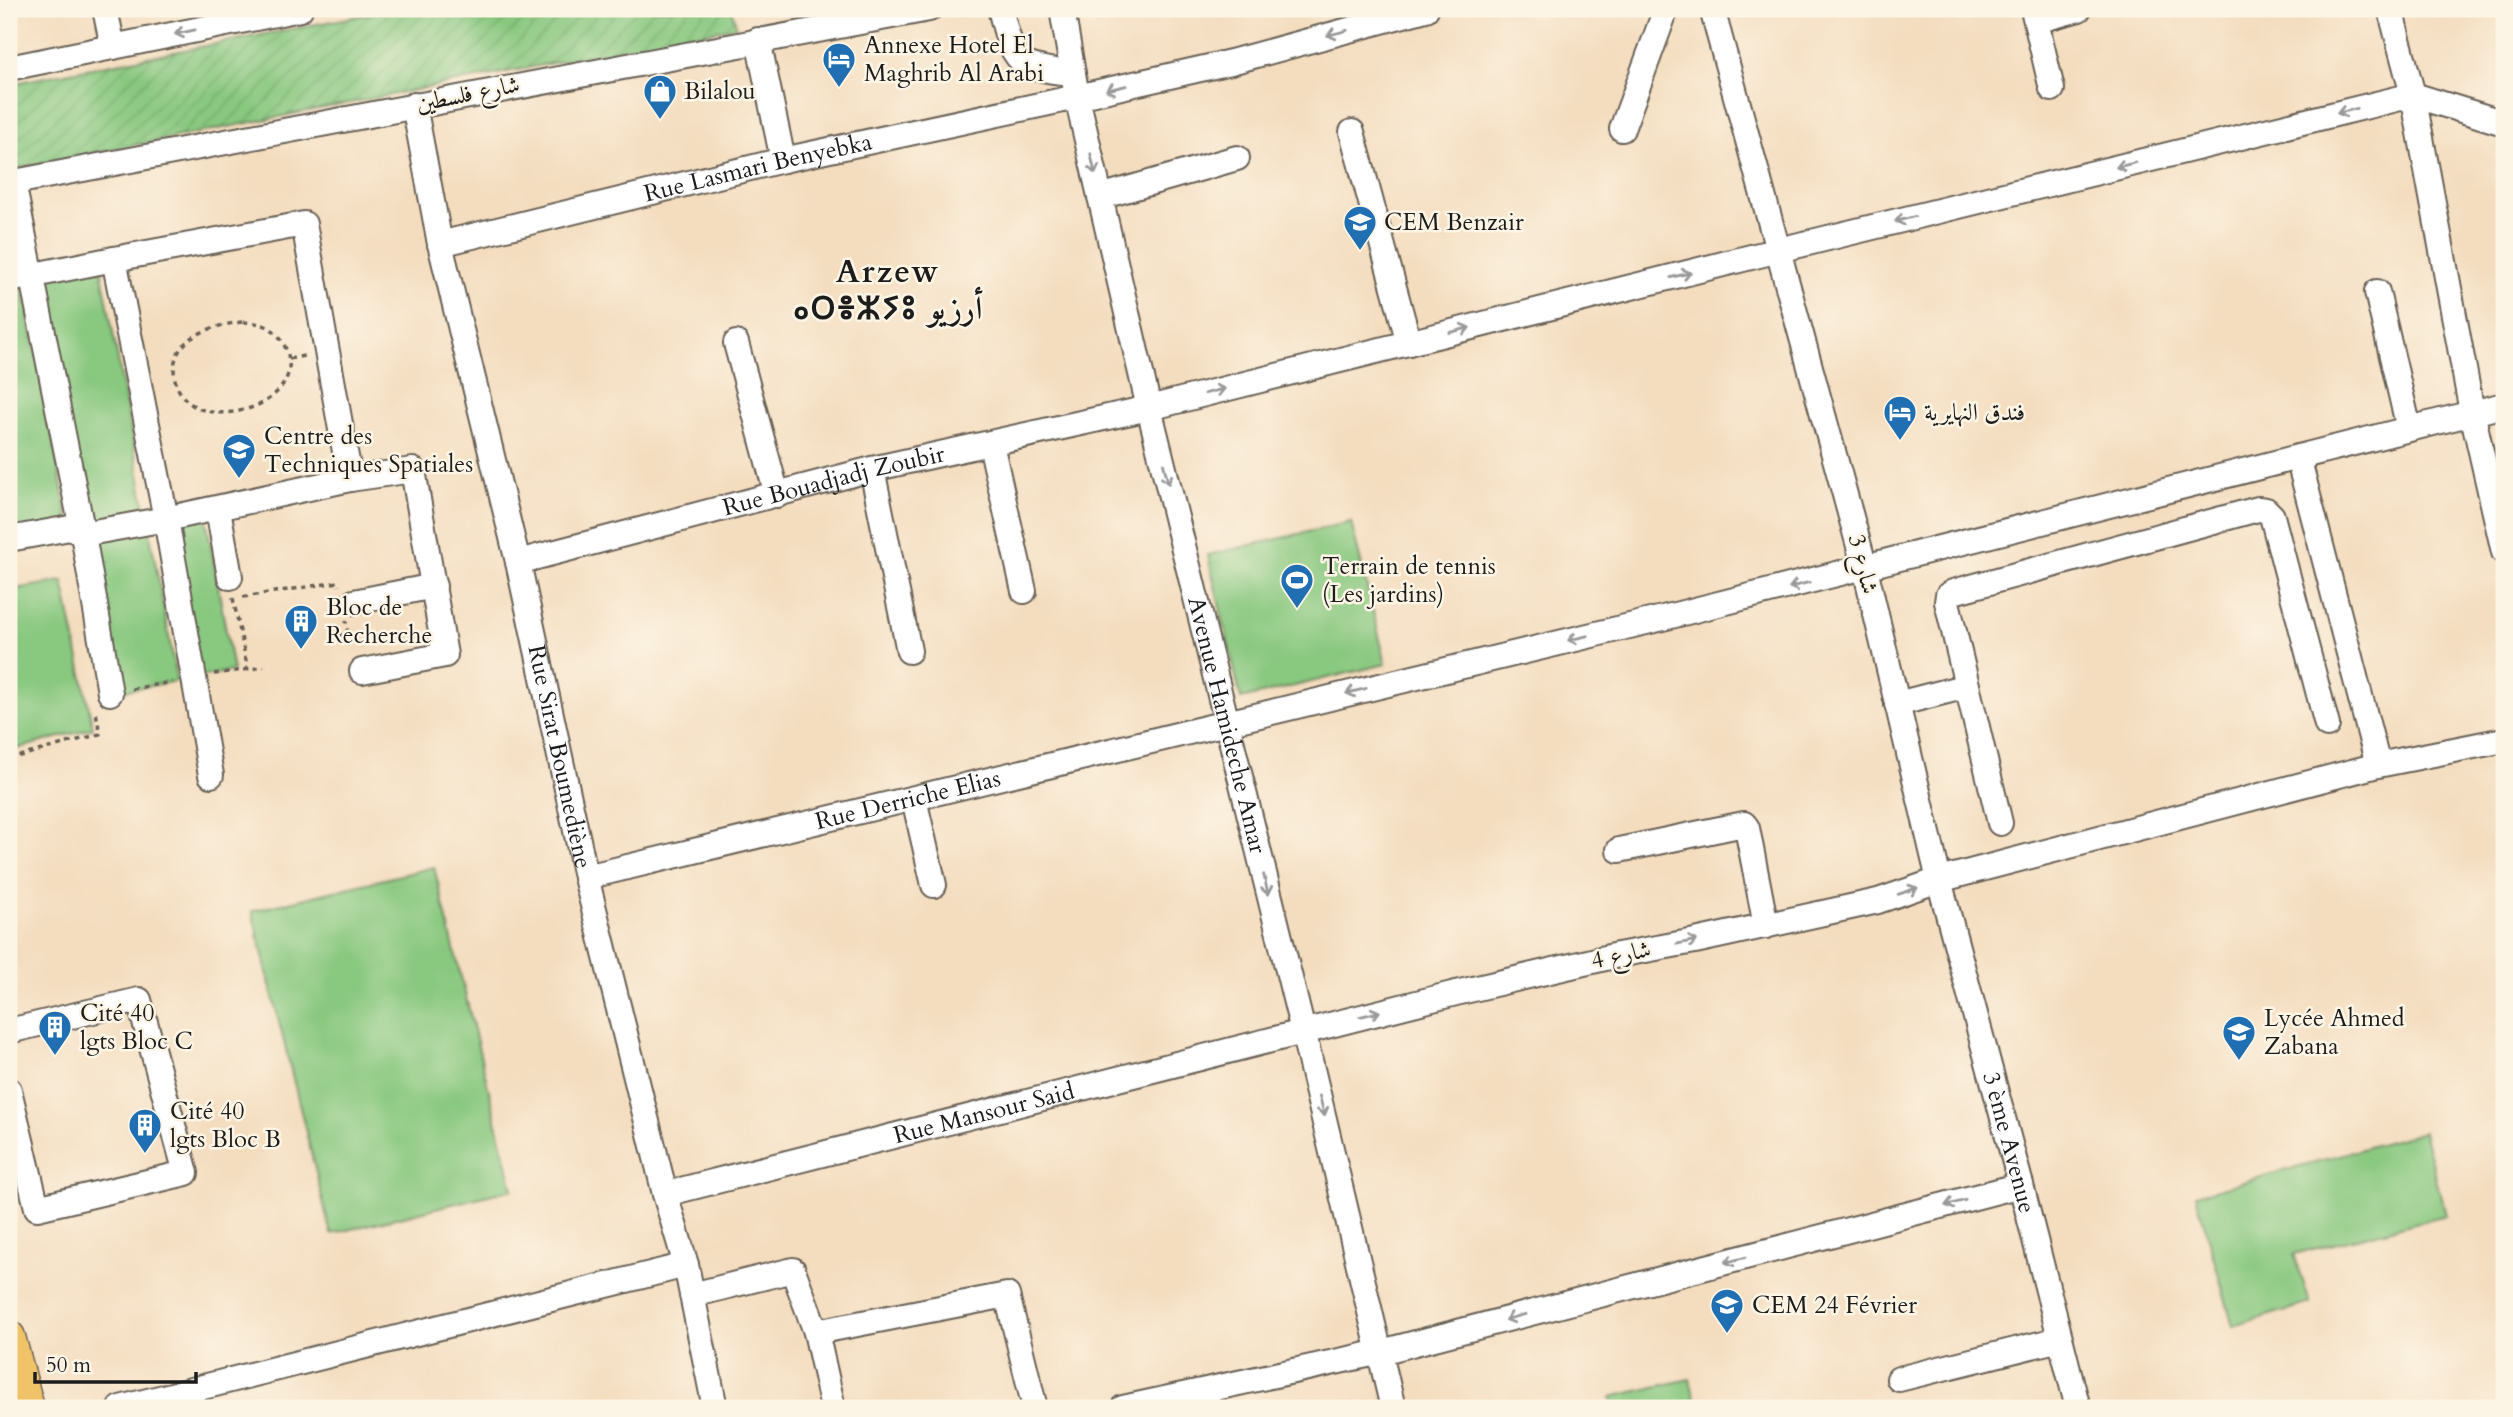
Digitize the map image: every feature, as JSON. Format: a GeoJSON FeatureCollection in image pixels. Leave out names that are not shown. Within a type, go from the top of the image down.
{"type":"FeatureCollection","features":[{"type":"Feature","properties":{"kind":"main road"},"geometry":{"type":"LineString","coordinates":[[9,1337],[27,1408]]}},
{"type":"Feature","properties":{"kind":"street"},"geometry":{"type":"LineString","coordinates":[[105,9],[113,47]]}},
{"type":"Feature","properties":{"kind":"street"},"geometry":{"type":"LineString","coordinates":[[9,68],[300,9]]}},
{"type":"Feature","properties":{"kind":"street","name":"شارع فلسطين"},"geometry":{"type":"LineString","coordinates":[[11,182],[929,9]]}},
{"type":"Feature","properties":{"kind":"street"},"geometry":{"type":"LineString","coordinates":[[1000,9],[1018,58],[1075,85]]}},
{"type":"Feature","properties":{"kind":"street","name":"Avenue Hamideche Amar"},"geometry":{"type":"LineString","coordinates":[[1062,9],[1075,85],[1149,408],[1393,1408]]}},
{"type":"Feature","properties":{"kind":"street","name":"Rue Lasmari Benyebka"},"geometry":{"type":"LineString","coordinates":[[440,244],[1075,85],[1231,62],[1426,9]]}},
{"type":"Feature","properties":{"kind":"street"},"geometry":{"type":"LineString","coordinates":[[1622,129],[1666,9]]}},
{"type":"Feature","properties":{"kind":"street","name":"شارع 3"},"geometry":{"type":"LineString","coordinates":[[1712,9],[1865,568],[1939,880]]}},
{"type":"Feature","properties":{"kind":"street"},"geometry":{"type":"LineString","coordinates":[[2052,89],[2034,15],[2079,9]]}},
{"type":"Feature","properties":{"kind":"street"},"geometry":{"type":"LineString","coordinates":[[2390,9],[2413,95],[2472,412],[2504,552]]}},
{"type":"Feature","properties":{"kind":"street"},"geometry":{"type":"LineString","coordinates":[[758,40],[783,160]]}},
{"type":"Feature","properties":{"kind":"street"},"geometry":{"type":"LineString","coordinates":[[2413,95],[2504,123]]}},
{"type":"Feature","properties":{"kind":"street","name":"Rue Bouadjadj Zoubir"},"geometry":{"type":"LineString","coordinates":[[518,562],[872,469],[1149,408],[2413,95]]}},
{"type":"Feature","properties":{"kind":"street","name":"Rue Sirat Boumediène"},"geometry":{"type":"LineString","coordinates":[[414,105],[440,244],[518,562],[586,877],[665,1194],[687,1265],[715,1408]]}},
{"type":"Feature","properties":{"kind":"street"},"geometry":{"type":"LineString","coordinates":[[1352,132],[1409,343]]}},
{"type":"Feature","properties":{"kind":"street"},"geometry":{"type":"LineString","coordinates":[[1100,197],[1237,159]]}},
{"type":"Feature","properties":{"kind":"street"},"geometry":{"type":"LineString","coordinates":[[11,182],[19,277],[83,534],[110,693]]}},
{"type":"Feature","properties":{"kind":"street"},"geometry":{"type":"LineString","coordinates":[[19,277],[304,224],[350,479]]}},
{"type":"Feature","properties":{"kind":"street"},"geometry":{"type":"LineString","coordinates":[[114,259],[166,519],[211,775]]}},
{"type":"Feature","properties":{"kind":"street"},"geometry":{"type":"LineString","coordinates":[[2377,292],[2409,429]]}},
{"type":"Feature","properties":{"kind":"street"},"geometry":{"type":"LineString","coordinates":[[736,343],[777,495]]}},
{"type":"Feature","properties":{"kind":"street","name":"Rue Derriche Elias"},"geometry":{"type":"LineString","coordinates":[[586,877],[1865,568],[2504,405]]}},
{"type":"Feature","properties":{"kind":"street"},"geometry":{"type":"LineString","coordinates":[[991,444],[1024,592]]}},
{"type":"Feature","properties":{"kind":"street"},"geometry":{"type":"LineString","coordinates":[[2298,457],[2378,765]]}},
{"type":"Feature","properties":{"kind":"street"},"geometry":{"type":"LineString","coordinates":[[872,469],[909,651]]}},
{"type":"Feature","properties":{"kind":"street"},"geometry":{"type":"LineString","coordinates":[[9,539],[70,528],[83,534],[218,509],[350,479],[413,470],[445,655],[362,671]]}},
{"type":"Feature","properties":{"kind":"street"},"geometry":{"type":"LineString","coordinates":[[218,509],[231,588]]}},
{"type":"Feature","properties":{"kind":"street"},"geometry":{"type":"LineString","coordinates":[[2000,823],[1947,602],[1948,595],[2258,509],[2266,510],[2272,516],[2327,725]]}},
{"type":"Feature","properties":{"kind":"street"},"geometry":{"type":"LineString","coordinates":[[347,606],[434,586]]}},
{"type":"Feature","properties":{"kind":"street"},"geometry":{"type":"LineString","coordinates":[[1897,704],[1967,686]]}},
{"type":"Feature","properties":{"kind":"street","name":"شارع 4"},"geometry":{"type":"LineString","coordinates":[[1303,1031],[1594,960],[1878,901],[1939,880],[2378,765],[2504,740]]}},
{"type":"Feature","properties":{"kind":"street"},"geometry":{"type":"LineString","coordinates":[[914,799],[934,885]]}},
{"type":"Feature","properties":{"kind":"street"},"geometry":{"type":"LineString","coordinates":[[1619,850],[1744,824],[1766,926]]}},
{"type":"Feature","properties":{"kind":"street","name":"3 ème Avenue"},"geometry":{"type":"LineString","coordinates":[[1939,880],[2078,1408]]}},
{"type":"Feature","properties":{"kind":"street"},"geometry":{"type":"LineString","coordinates":[[9,1031],[139,1000],[186,1173],[37,1208],[18,1165],[9,1090]]}},
{"type":"Feature","properties":{"kind":"street","name":"Rue Mansour Said"},"geometry":{"type":"LineString","coordinates":[[665,1194],[1303,1031]]}},
{"type":"Feature","properties":{"kind":"street"},"geometry":{"type":"LineString","coordinates":[[1130,1408],[1381,1352],[2021,1185]]}},
{"type":"Feature","properties":{"kind":"street"},"geometry":{"type":"LineString","coordinates":[[120,1408],[687,1265]]}},
{"type":"Feature","properties":{"kind":"street"},"geometry":{"type":"LineString","coordinates":[[692,1295],[793,1270],[816,1332],[833,1408]]}},
{"type":"Feature","properties":{"kind":"street"},"geometry":{"type":"LineString","coordinates":[[816,1332],[1007,1294],[1035,1408]]}},
{"type":"Feature","properties":{"kind":"street"},"geometry":{"type":"LineString","coordinates":[[1899,1379],[2060,1339]]}},
{"type":"Feature","properties":{"kind":"path"},"geometry":{"type":"LineString","coordinates":[[254,322],[265,325],[276,332],[285,344],[289,367],[285,384],[251,408],[223,412],[197,407],[180,391],[175,380],[177,353],[184,345],[203,331],[223,325],[254,322]]}},
{"type":"Feature","properties":{"kind":"path"},"geometry":{"type":"LineString","coordinates":[[248,670],[231,588],[338,582],[347,606],[348,633],[338,636]]}},
{"type":"Feature","properties":{"kind":"green space"},"geometry":{"type":"Polygon","coordinates":[[[395,9],[732,9],[736,27],[9,170],[9,84],[395,9]]]}},
{"type":"Feature","properties":{"kind":"green space"},"geometry":{"type":"Polygon","coordinates":[[[100,262],[177,681],[110,693],[30,274],[100,262]]]}},
{"type":"Feature","properties":{"kind":"green space"},"geometry":{"type":"Polygon","coordinates":[[[21,278],[70,528],[9,539],[9,280],[21,278]]]}},
{"type":"Feature","properties":{"kind":"green space"},"geometry":{"type":"Polygon","coordinates":[[[205,512],[233,671],[192,678],[166,519],[205,512]]]}},
{"type":"Feature","properties":{"kind":"green space","name":"Terrain de tennis (Les jardins)"},"geometry":{"type":"Polygon","coordinates":[[[1351,522],[1386,664],[1241,699],[1208,555],[1351,522]]]}},
{"type":"Feature","properties":{"kind":"green space"},"geometry":{"type":"Polygon","coordinates":[[[63,581],[93,728],[9,751],[9,590],[63,581]]]}},
{"type":"Feature","properties":{"kind":"green space"},"geometry":{"type":"Polygon","coordinates":[[[434,867],[513,1189],[331,1234],[252,911],[434,867]]]}},
{"type":"Feature","properties":{"kind":"green space"},"geometry":{"type":"Polygon","coordinates":[[[2423,1132],[2446,1215],[2294,1254],[2310,1303],[2233,1326],[2196,1195],[2423,1132]]]}},
{"type":"Feature","properties":{"kind":"green space"},"geometry":{"type":"Polygon","coordinates":[[[1690,1379],[1697,1408],[1614,1408],[1611,1397],[1690,1379]]]}},
{"type":"Feature","properties":{"kind":"place","name":"Annexe Hotel El Maghrib Al Arabi"},"geometry":{"type":"Point","coordinates":[839,89]}},
{"type":"Feature","properties":{"kind":"place","name":"Bilalou"},"geometry":{"type":"Point","coordinates":[660,121]}},
{"type":"Feature","properties":{"kind":"place","name":"CEM Benzair"},"geometry":{"type":"Point","coordinates":[1360,252]}},
{"type":"Feature","properties":{"kind":"place","name":"فندق النهايرية"},"geometry":{"type":"Point","coordinates":[1900,442]}},
{"type":"Feature","properties":{"kind":"place","name":"Centre des Techniques Spatiales"},"geometry":{"type":"Point","coordinates":[239,480]}},
{"type":"Feature","properties":{"kind":"place","name":"Terrain de tennis (Les jardins)"},"geometry":{"type":"Point","coordinates":[1297,610]}},
{"type":"Feature","properties":{"kind":"place","name":"Bloc de Recherche"},"geometry":{"type":"Point","coordinates":[301,651]}},
{"type":"Feature","properties":{"kind":"place","name":"Cité 40 lgts Bloc C"},"geometry":{"type":"Point","coordinates":[55,1057]}},
{"type":"Feature","properties":{"kind":"place","name":"Lycée Ahmed Zabana"},"geometry":{"type":"Point","coordinates":[2239,1062]}},
{"type":"Feature","properties":{"kind":"place","name":"Cité 40 lgts Bloc B"},"geometry":{"type":"Point","coordinates":[145,1155]}},
{"type":"Feature","properties":{"kind":"place","name":"CEM 24 Février"},"geometry":{"type":"Point","coordinates":[1727,1335]}},
{"type":"Feature","properties":{"kind":"district","name":"Arzew ⴰⵔⴻⵣⵢⵓ أرزيو"},"geometry":{"type":"Point","coordinates":[888,290]}}]}
